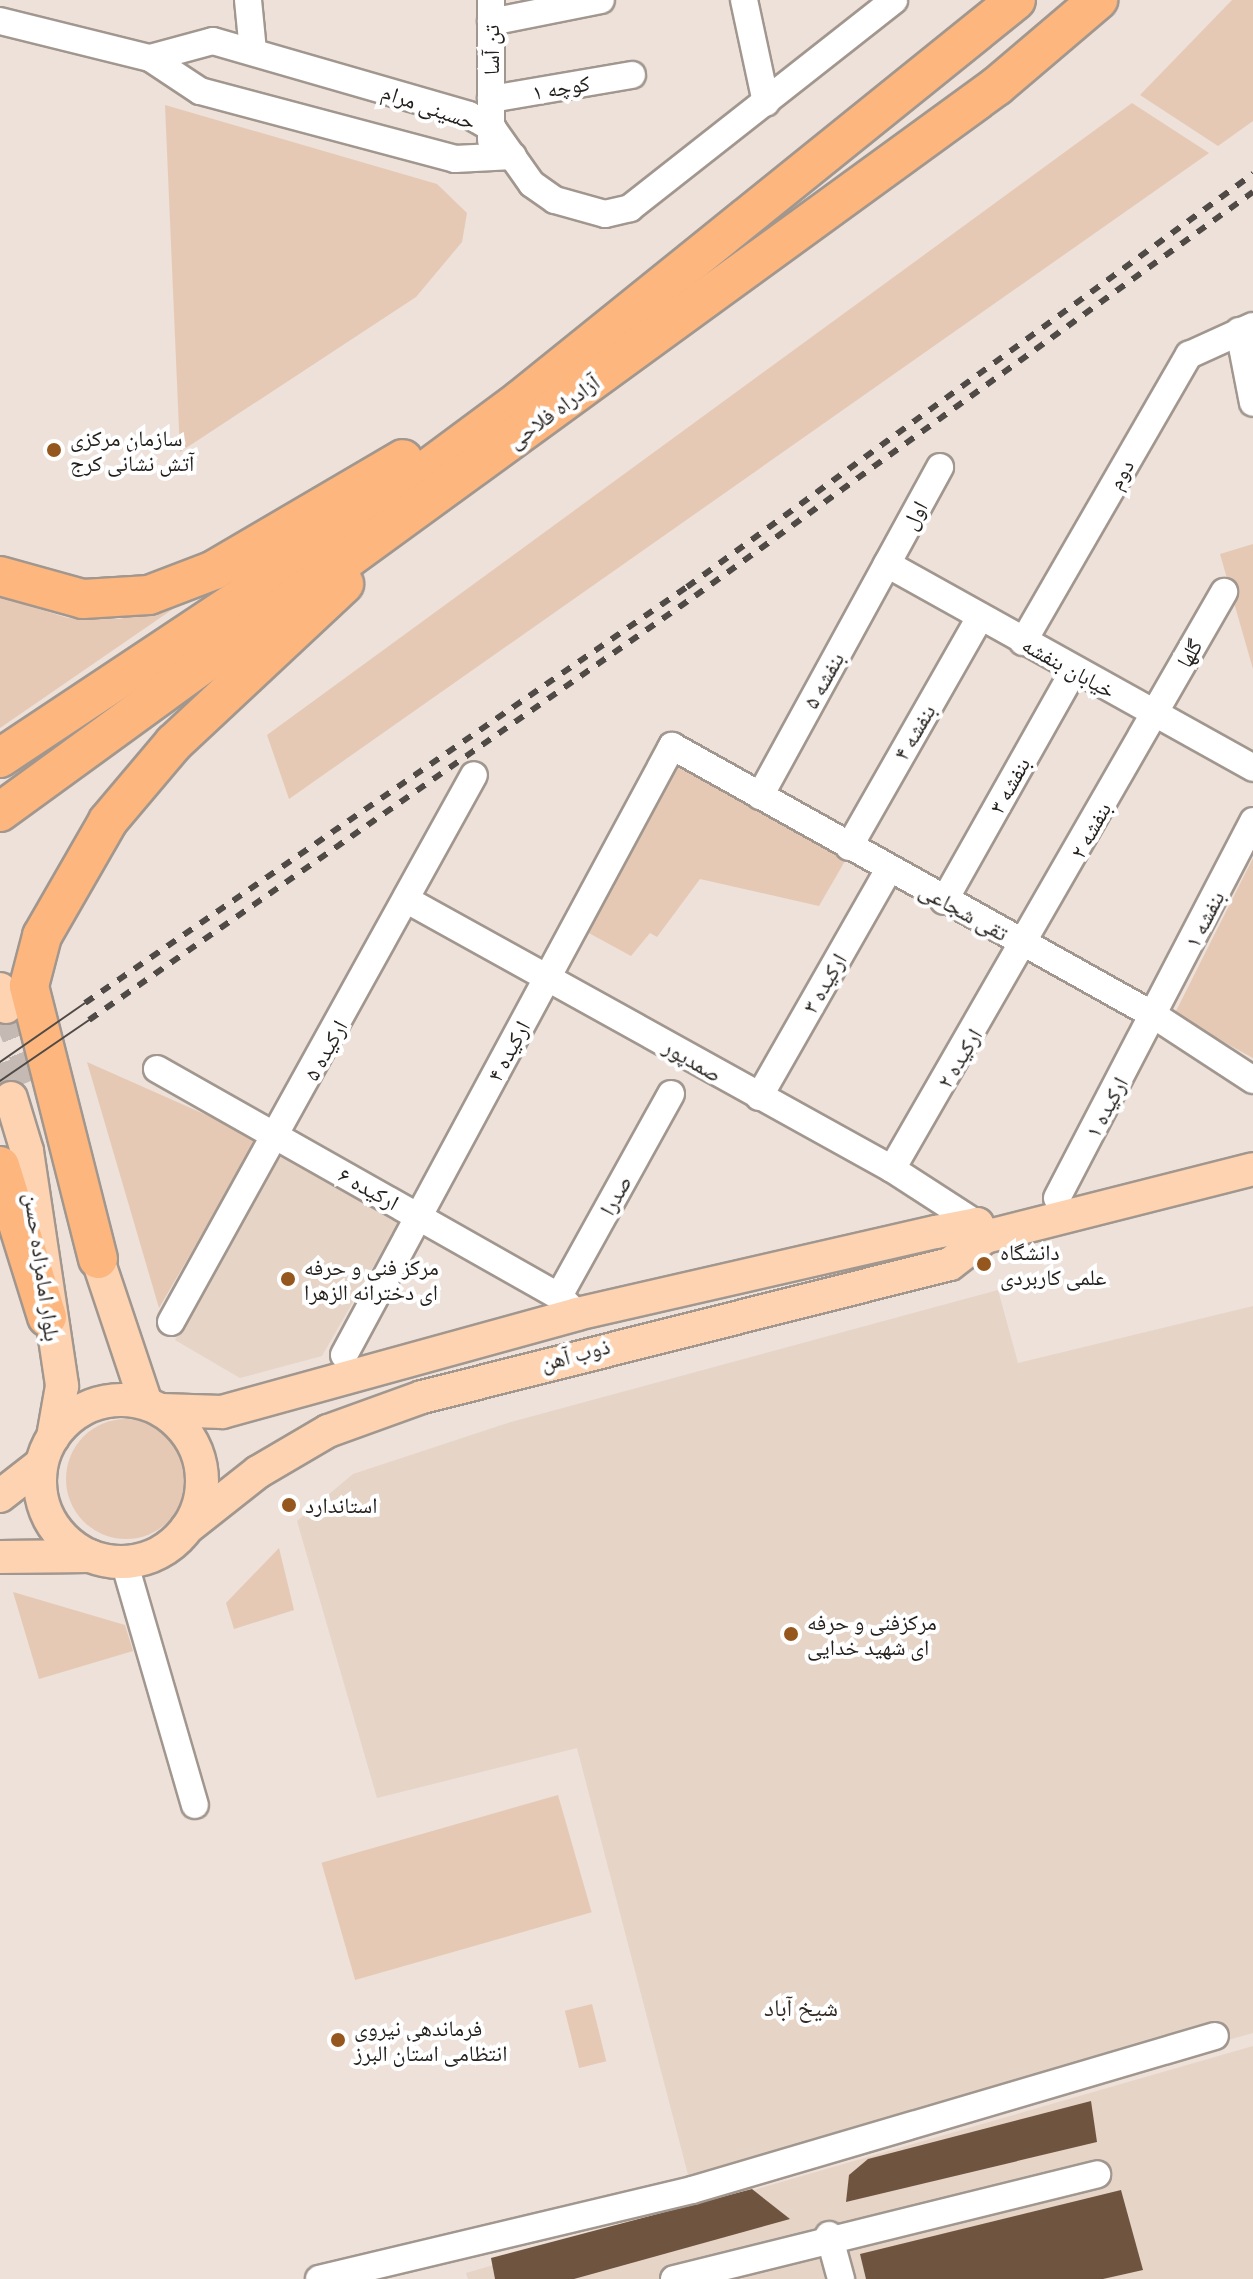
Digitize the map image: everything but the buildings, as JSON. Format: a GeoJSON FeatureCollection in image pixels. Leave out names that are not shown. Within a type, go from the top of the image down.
{"type":"FeatureCollection","features":[{"type":"Feature","properties":{"kind":"highway","name":"آزادراه فلاحی"},"geometry":{"type":"LineString","coordinates":[[0,758],[360,519],[520,400],[1016,0]]}},
{"type":"Feature","properties":{"kind":"highway","name":"آزادراه فلاحی"},"geometry":{"type":"LineString","coordinates":[[0,812],[396,527],[997,86],[1098,0]]}},
{"type":"Feature","properties":{"kind":"highway"},"geometry":{"type":"LineString","coordinates":[[0,576],[83,599],[149,595],[214,570],[425,445],[520,400]]}},
{"type":"Feature","properties":{"kind":"highway"},"geometry":{"type":"LineString","coordinates":[[98,1259],[29,986],[42,936],[108,821],[174,743],[306,627],[396,527]]}},
{"type":"Feature","properties":{"kind":"highway"},"geometry":{"type":"LineString","coordinates":[[0,1166],[47,1317]]}},
{"type":"Feature","properties":{"kind":"main road","name":"بلوار امامزاده حسن"},"geometry":{"type":"LineString","coordinates":[[47,1450],[62,1386],[47,1317],[27,1151],[23,1088],[98,1259],[154,1407]]}},
{"type":"Feature","properties":{"kind":"main road","name":"ذوب آهن"},"geometry":{"type":"LineString","coordinates":[[154,1407],[222,1412],[568,1305],[981,1230],[1253,1169]]}},
{"type":"Feature","properties":{"kind":"main road","name":"ذوب آهن"},"geometry":{"type":"LineString","coordinates":[[187,1528],[258,1472],[328,1431],[597,1347],[950,1264],[981,1230]]}},
{"type":"Feature","properties":{"kind":"main road"},"geometry":{"type":"LineString","coordinates":[[568,1305],[597,1347]]}},
{"type":"Feature","properties":{"kind":"main road"},"geometry":{"type":"LineString","coordinates":[[0,1496],[94,1404],[154,1407],[197,1451],[203,1477],[187,1528],[167,1548],[124,1561],[90,1556],[0,1557]]}},
{"type":"Feature","properties":{"kind":"main road"},"geometry":{"type":"LineString","coordinates":[[47,1450],[49,1519],[90,1556]]}},
{"type":"Feature","properties":{"kind":"street"},"geometry":{"type":"LineString","coordinates":[[248,0],[253,51]]}},
{"type":"Feature","properties":{"kind":"street"},"geometry":{"type":"LineString","coordinates":[[491,11],[601,0]]}},
{"type":"Feature","properties":{"kind":"street"},"geometry":{"type":"LineString","coordinates":[[744,0],[766,103]]}},
{"type":"Feature","properties":{"kind":"street"},"geometry":{"type":"LineString","coordinates":[[500,158],[555,200],[605,214],[630,208],[766,103],[887,3]]}},
{"type":"Feature","properties":{"kind":"street","name":"تن آسا"},"geometry":{"type":"LineString","coordinates":[[491,11],[493,129]]}},
{"type":"Feature","properties":{"kind":"street","name":"حسینی مرام"},"geometry":{"type":"LineString","coordinates":[[0,21],[150,58],[200,91],[455,159],[500,158],[493,129],[469,115],[253,51],[213,41],[150,58]]}},
{"type":"Feature","properties":{"kind":"street","name":"کوچه ۱"},"geometry":{"type":"LineString","coordinates":[[491,99],[632,75]]}},
{"type":"Feature","properties":{"kind":"street"},"geometry":{"type":"LineString","coordinates":[[1246,328],[1253,403]]}},
{"type":"Feature","properties":{"kind":"street","name":"دوم"},"geometry":{"type":"LineString","coordinates":[[1023,642],[1189,355],[1246,328]]}},
{"type":"Feature","properties":{"kind":"street","name":"اول"},"geometry":{"type":"LineString","coordinates":[[887,564],[940,467]]}},
{"type":"Feature","properties":{"kind":"street","name":"خیابان بنفشه"},"geometry":{"type":"LineString","coordinates":[[887,564],[1253,768]]}},
{"type":"Feature","properties":{"kind":"street","name":"بنفشه ۵"},"geometry":{"type":"LineString","coordinates":[[760,796],[887,564]]}},
{"type":"Feature","properties":{"kind":"street","name":"گلها"},"geometry":{"type":"LineString","coordinates":[[1154,714],[1224,592]]}},
{"type":"Feature","properties":{"kind":"street","name":"بنفشه ۴"},"geometry":{"type":"LineString","coordinates":[[849,847],[980,617]]}},
{"type":"Feature","properties":{"kind":"street","name":"بنفشه ۳"},"geometry":{"type":"LineString","coordinates":[[944,901],[1074,670]]}},
{"type":"Feature","properties":{"kind":"street","name":"بنفشه ۲"},"geometry":{"type":"LineString","coordinates":[[1025,946],[1154,714]]}},
{"type":"Feature","properties":{"kind":"street","name":"تقی شجاعی"},"geometry":{"type":"LineString","coordinates":[[672,746],[944,901],[1155,1016],[1253,1080]]}},
{"type":"Feature","properties":{"kind":"street","name":"ارکیده ۴"},"geometry":{"type":"LineString","coordinates":[[344,1355],[672,746]]}},
{"type":"Feature","properties":{"kind":"street","name":"ارکیده ۵"},"geometry":{"type":"LineString","coordinates":[[171,1322],[278,1137],[474,775]]}},
{"type":"Feature","properties":{"kind":"street","name":"بنفشه ۱"},"geometry":{"type":"LineString","coordinates":[[1155,1016],[1253,821]]}},
{"type":"Feature","properties":{"kind":"street","name":"ارکیده ۳"},"geometry":{"type":"LineString","coordinates":[[759,1097],[889,869]]}},
{"type":"Feature","properties":{"kind":"street","name":"صمدپور"},"geometry":{"type":"LineString","coordinates":[[407,900],[892,1169],[981,1230]]}},
{"type":"Feature","properties":{"kind":"street","name":"ارکیده ۲"},"geometry":{"type":"LineString","coordinates":[[892,1169],[1025,946]]}},
{"type":"Feature","properties":{"kind":"street","name":"ارکیده ۱"},"geometry":{"type":"LineString","coordinates":[[1057,1198],[1155,1016]]}},
{"type":"Feature","properties":{"kind":"street","name":"ارکیده ۶"},"geometry":{"type":"LineString","coordinates":[[157,1069],[419,1215],[568,1305]]}},
{"type":"Feature","properties":{"kind":"street","name":"صدرا"},"geometry":{"type":"LineString","coordinates":[[568,1305],[671,1094]]}},
{"type":"Feature","properties":{"kind":"street"},"geometry":{"type":"LineString","coordinates":[[124,1561],[195,1805]]}},
{"type":"Feature","properties":{"kind":"street"},"geometry":{"type":"LineString","coordinates":[[319,2279],[692,2190],[1215,2036]]}},
{"type":"Feature","properties":{"kind":"street"},"geometry":{"type":"LineString","coordinates":[[674,2279],[829,2235],[1097,2174]]}},
{"type":"Feature","properties":{"kind":"street"},"geometry":{"type":"LineString","coordinates":[[829,2235],[841,2279]]}},
{"type":"Feature","properties":{"kind":"shaded area"},"geometry":{"type":"Polygon","coordinates":[[[1232,0],[1253,0],[1253,121],[1218,146],[1140,95],[1232,0]]]}},
{"type":"Feature","properties":{"kind":"shaded area"},"geometry":{"type":"Polygon","coordinates":[[[1132,103],[1209,153],[289,799],[267,735],[1132,103]]]}},
{"type":"Feature","properties":{"kind":"shaded area"},"geometry":{"type":"Polygon","coordinates":[[[165,105],[437,184],[467,213],[462,242],[416,297],[180,452],[165,105]]]}},
{"type":"Feature","properties":{"kind":"shaded area"},"geometry":{"type":"Polygon","coordinates":[[[1253,544],[1253,669],[1220,554],[1253,544]]]}},
{"type":"Feature","properties":{"kind":"shaded area"},"geometry":{"type":"Polygon","coordinates":[[[0,597],[68,618],[120,619],[186,600],[0,728],[0,597]]]}},
{"type":"Feature","properties":{"kind":"shaded area"},"geometry":{"type":"Polygon","coordinates":[[[677,761],[845,861],[819,906],[700,879],[657,937],[650,933],[631,956],[587,932],[677,761]]]}},
{"type":"Feature","properties":{"kind":"shaded area"},"geometry":{"type":"Polygon","coordinates":[[[1253,858],[1253,1058],[1174,1015],[1253,858]]]}},
{"type":"Feature","properties":{"kind":"shaded area"},"geometry":{"type":"Polygon","coordinates":[[[87,1062],[258,1138],[159,1308],[87,1062]]]}},
{"type":"Feature","properties":{"kind":"shaded area","name":"مرکز فنی و حرفه ای دخترانه الزهرا"},"geometry":{"type":"Polygon","coordinates":[[[280,1156],[401,1218],[322,1356],[240,1378],[175,1340],[280,1156]]]}},
{"type":"Feature","properties":{"kind":"shaded area","name":"مرکزفنی و حرفه ای شهید خدایی"},"geometry":{"type":"Polygon","coordinates":[[[998,1290],[1018,1363],[1253,1306],[1253,2033],[692,2190],[577,1748],[377,1798],[297,1521],[353,1474],[511,1422],[998,1290]]]}},
{"type":"Feature","properties":{"kind":"shaded area"},"geometry":{"type":"Polygon","coordinates":[[[126,1419],[149,1423],[169,1436],[182,1456],[186,1479],[182,1502],[169,1522],[149,1535],[126,1539],[103,1535],[83,1522],[70,1502],[66,1479],[70,1456],[83,1436],[103,1423],[126,1419]]]}},
{"type":"Feature","properties":{"kind":"shaded area"},"geometry":{"type":"Polygon","coordinates":[[[279,1548],[294,1610],[234,1629],[226,1603],[279,1548]]]}},
{"type":"Feature","properties":{"kind":"shaded area"},"geometry":{"type":"Polygon","coordinates":[[[13,1592],[125,1625],[133,1651],[39,1679],[13,1592]]]}},
{"type":"Feature","properties":{"kind":"shaded area"},"geometry":{"type":"Polygon","coordinates":[[[558,1795],[592,1912],[355,1980],[322,1863],[558,1795]]]}},
{"type":"Feature","properties":{"kind":"shaded area"},"geometry":{"type":"Polygon","coordinates":[[[592,2004],[606,2061],[579,2068],[565,2011],[592,2004]]]}},
{"type":"Feature","properties":{"kind":"shaded area"},"geometry":{"type":"Polygon","coordinates":[[[1253,2046],[1253,2279],[468,2279],[466,2273],[1253,2046]]]}},
{"type":"Feature","properties":{"kind":"tunnel"},"geometry":{"type":"LineString","coordinates":[[6,1007],[35,1079]]}},
{"type":"Feature","properties":{"kind":"tunnel"},"geometry":{"type":"LineString","coordinates":[[0,1063],[11,1098]]}},
{"type":"Feature","properties":{"kind":"tram line"},"geometry":{"type":"LineString","coordinates":[[0,1062],[85,1003]]}},
{"type":"Feature","properties":{"kind":"tram line"},"geometry":{"type":"LineString","coordinates":[[0,1081],[89,1020]]}},
{"type":"Feature","properties":{"kind":"railway"},"geometry":{"type":"LineString","coordinates":[[85,1003],[687,587],[1253,174]]}},
{"type":"Feature","properties":{"kind":"railway"},"geometry":{"type":"LineString","coordinates":[[89,1020],[695,596],[1253,192]]}},
{"type":"Feature","properties":{"kind":"place","name":"سازمان مرکزی آتش نشانی کرج"},"geometry":{"type":"Point","coordinates":[54,450]}},
{"type":"Feature","properties":{"kind":"place","name":"دانشگاه علمی کاربردی"},"geometry":{"type":"Point","coordinates":[984,1264]}},
{"type":"Feature","properties":{"kind":"place","name":"مرکز فنی و حرفه ای دخترانه الزهرا"},"geometry":{"type":"Point","coordinates":[288,1279]}},
{"type":"Feature","properties":{"kind":"place","name":"استاندارد"},"geometry":{"type":"Point","coordinates":[289,1505]}},
{"type":"Feature","properties":{"kind":"place","name":"مرکزفنی و حرفه ای شهید خدایی"},"geometry":{"type":"Point","coordinates":[791,1634]}},
{"type":"Feature","properties":{"kind":"place","name":"فرماندهی نیروی انتظامی استان البرز"},"geometry":{"type":"Point","coordinates":[338,2040]}},
{"type":"Feature","properties":{"kind":"district","name":"شیخ آباد"},"geometry":{"type":"Point","coordinates":[801,2007]}}]}
